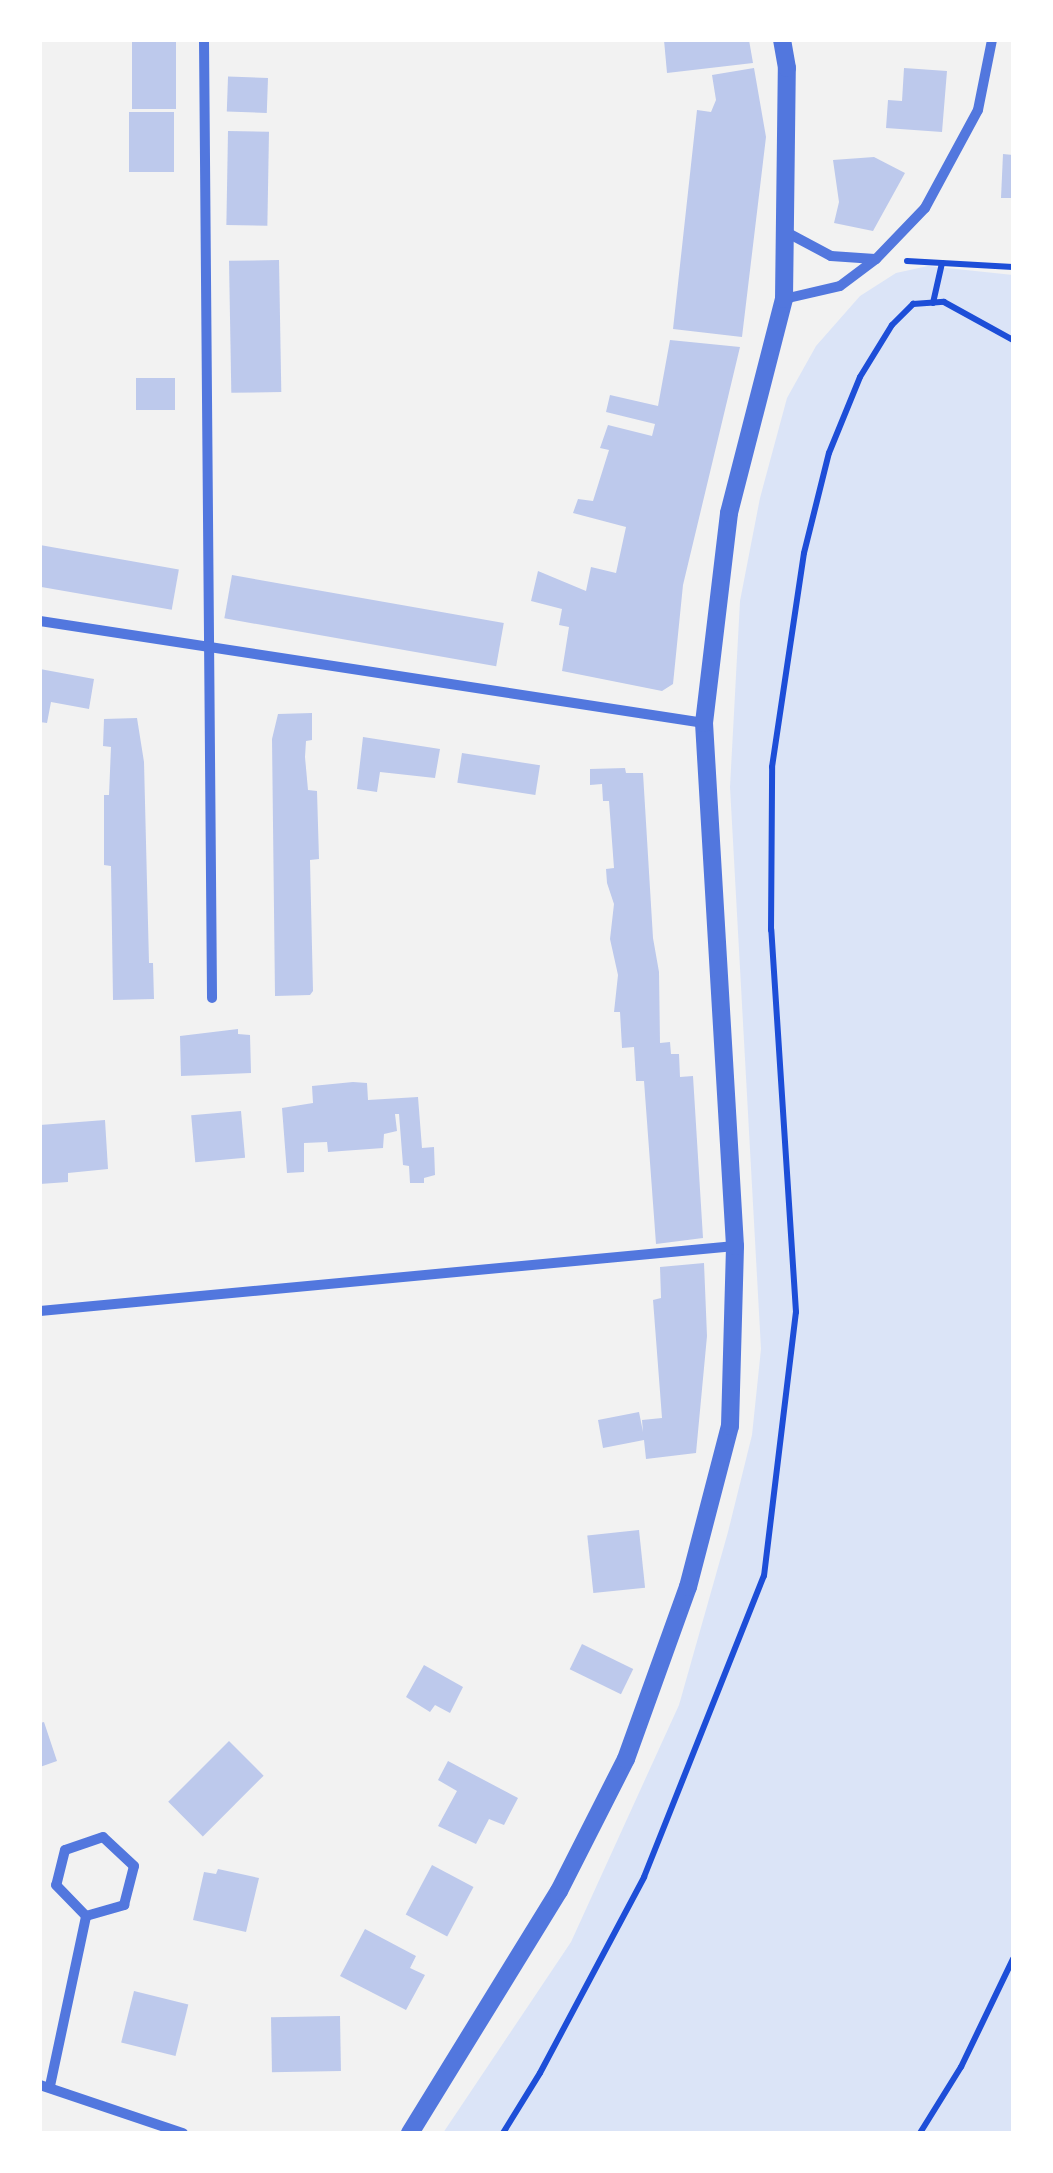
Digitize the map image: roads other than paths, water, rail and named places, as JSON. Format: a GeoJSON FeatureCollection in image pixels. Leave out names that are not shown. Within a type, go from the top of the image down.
{"type":"FeatureCollection","features":[{"type":"Feature","properties":{"kind":"street"},"geometry":{"type":"LineString","coordinates":[[204,40],[212,998]]}},
{"type":"Feature","properties":{"kind":"street"},"geometry":{"type":"LineString","coordinates":[[410,2133],[559,1891],[626,1759],[688,1586],[730,1426],[735,1246],[704,724],[729,513],[784,298],[787,68],[782,40]]}},
{"type":"Feature","properties":{"kind":"street"},"geometry":{"type":"LineString","coordinates":[[784,298],[840,286],[876,259],[925,208],[978,110],[992,40]]}},
{"type":"Feature","properties":{"kind":"street"},"geometry":{"type":"LineString","coordinates":[[786,232],[831,256],[876,259]]}},
{"type":"Feature","properties":{"kind":"street"},"geometry":{"type":"LineString","coordinates":[[40,621],[704,724]]}},
{"type":"Feature","properties":{"kind":"street"},"geometry":{"type":"LineString","coordinates":[[40,1311],[735,1246]]}},
{"type":"Feature","properties":{"kind":"street"},"geometry":{"type":"LineString","coordinates":[[103,1837],[134,1866],[124,1905],[86,1916],[56,1886],[65,1850],[103,1837]]}},
{"type":"Feature","properties":{"kind":"street"},"geometry":{"type":"LineString","coordinates":[[86,1916],[45,2085],[182,2133]]}}]}
